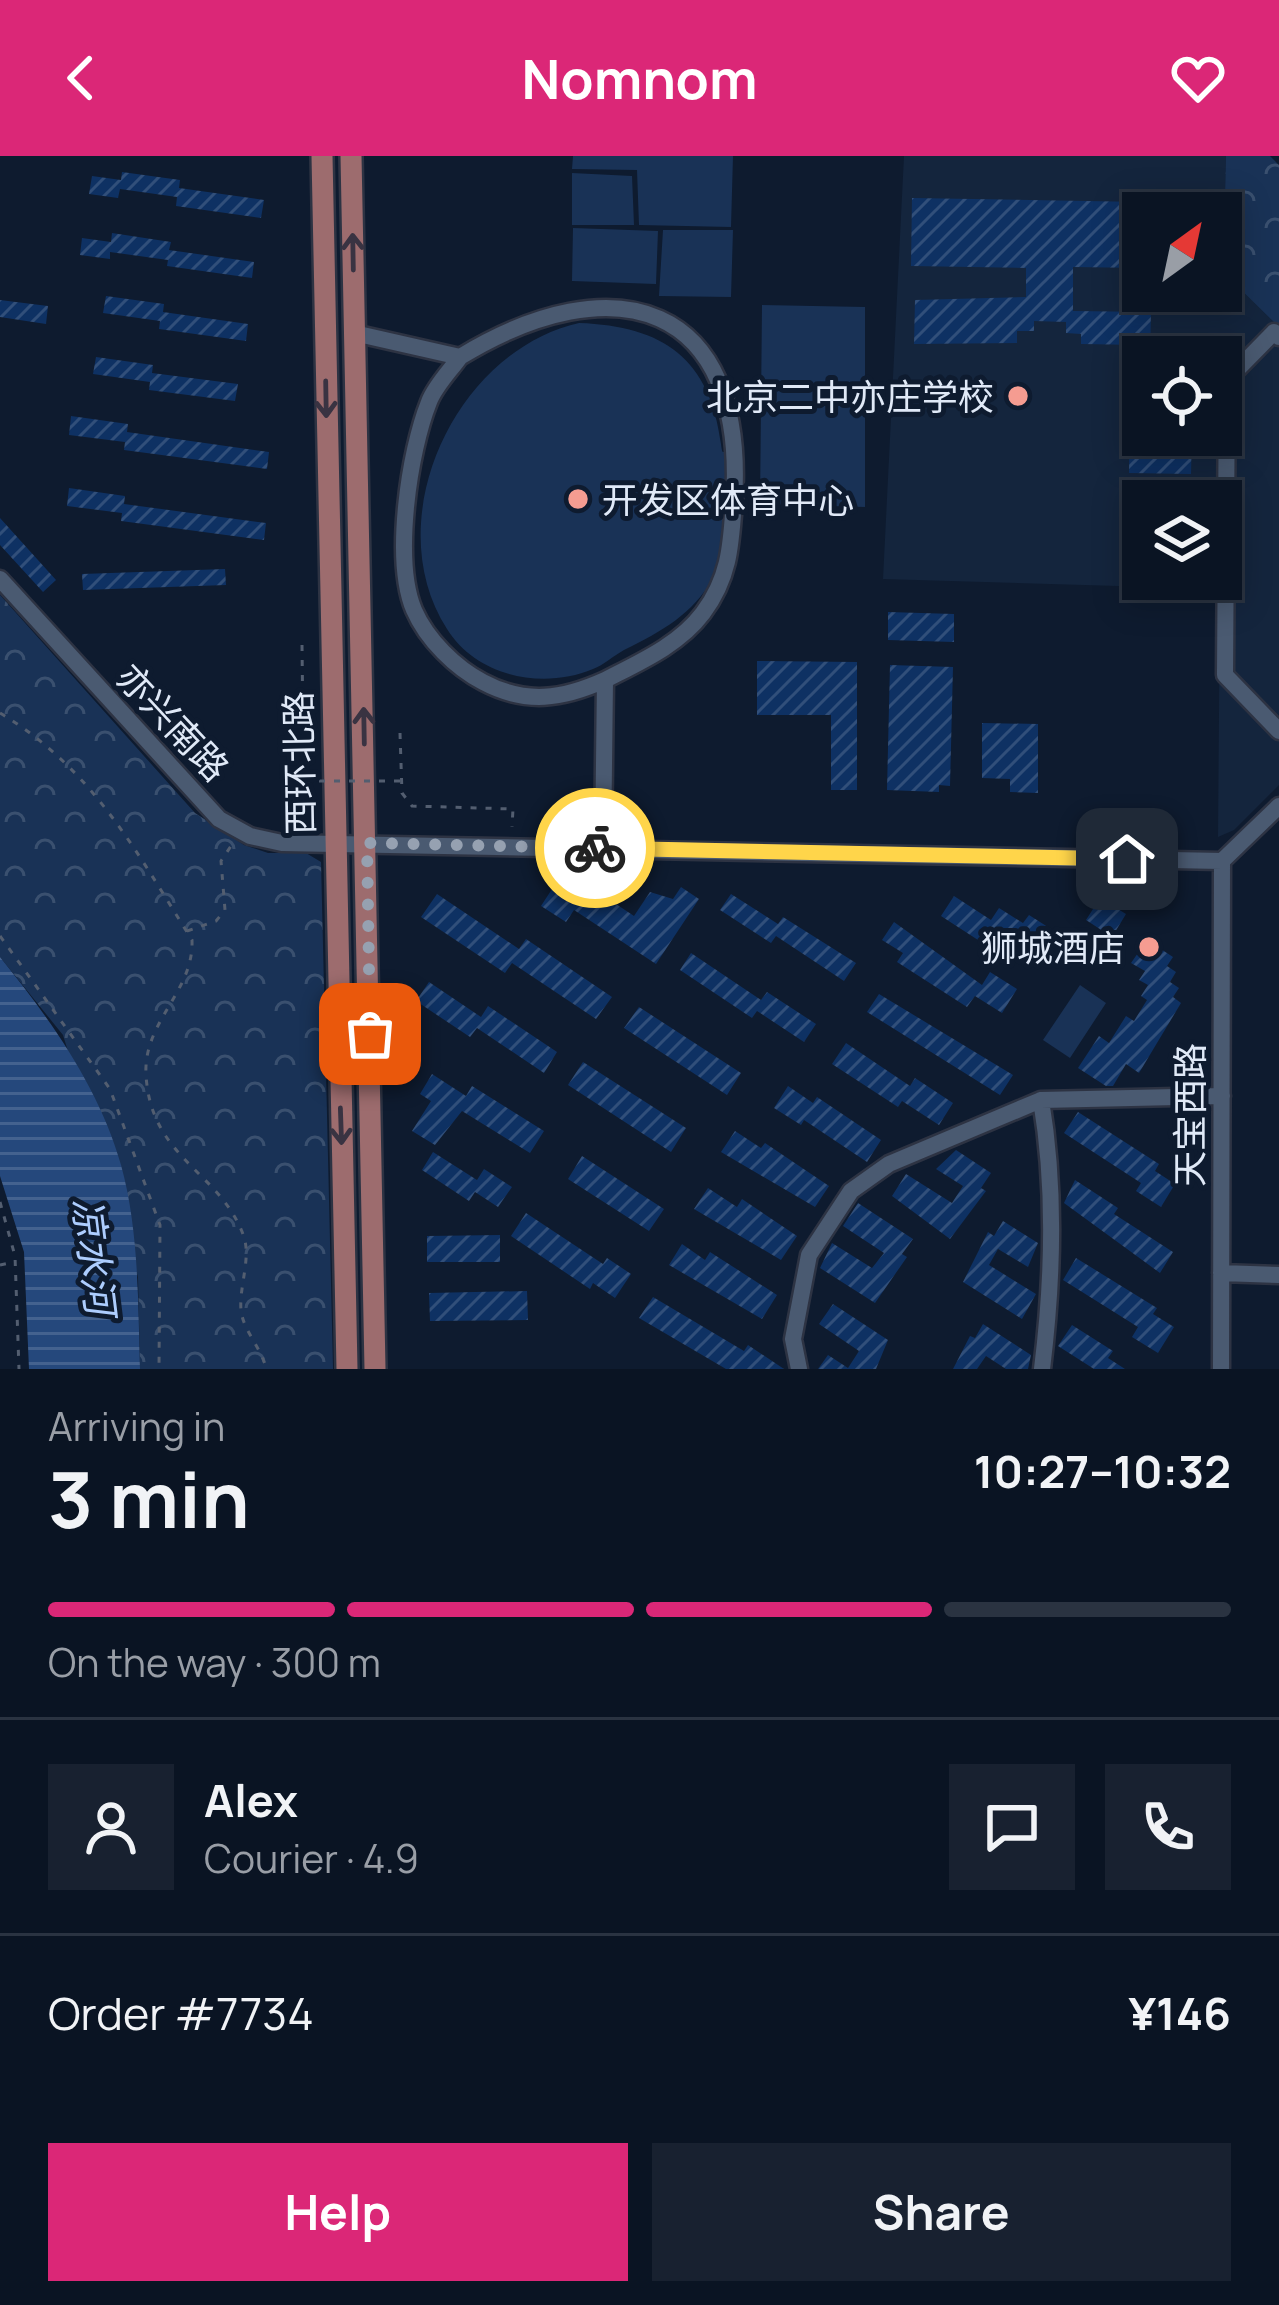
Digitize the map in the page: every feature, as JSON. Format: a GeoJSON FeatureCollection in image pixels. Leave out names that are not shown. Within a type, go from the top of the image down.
{"type":"FeatureCollection","features":[{"type":"Feature","properties":{"kind":"main road","name":"西环北路"},"geometry":{"type":"LineString","coordinates":[[322,156],[347,1369]]}},
{"type":"Feature","properties":{"kind":"main road","name":"西环北路"},"geometry":{"type":"LineString","coordinates":[[351,156],[375,1369]]}},
{"type":"Feature","properties":{"kind":"street"},"geometry":{"type":"LineString","coordinates":[[598,304],[649,312],[693,344],[722,381],[736,467],[730,567],[702,615],[662,650],[605,680],[571,695],[537,699],[499,691],[462,671],[414,609],[406,553],[410,472],[430,399],[460,357],[510,327],[598,304]]}},
{"type":"Feature","properties":{"kind":"street"},"geometry":{"type":"LineString","coordinates":[[1279,337],[1274,332],[1227,380],[1226,675],[1279,731]]}},
{"type":"Feature","properties":{"kind":"street"},"geometry":{"type":"LineString","coordinates":[[354,333],[460,357]]}},
{"type":"Feature","properties":{"kind":"street","name":"亦兴南路"},"geometry":{"type":"LineString","coordinates":[[0,579],[219,819],[242,832],[282,843],[1222,861]]}},
{"type":"Feature","properties":{"kind":"street"},"geometry":{"type":"LineString","coordinates":[[603,848],[605,680]]}},
{"type":"Feature","properties":{"kind":"street"},"geometry":{"type":"LineString","coordinates":[[1222,861],[1279,806]]}},
{"type":"Feature","properties":{"kind":"street","name":"天宝西路"},"geometry":{"type":"LineString","coordinates":[[1221,1369],[1222,861]]}},
{"type":"Feature","properties":{"kind":"street"},"geometry":{"type":"LineString","coordinates":[[800,1369],[793,1339],[803,1275],[829,1218],[851,1191],[889,1164],[1041,1100],[1222,1096]]}},
{"type":"Feature","properties":{"kind":"street"},"geometry":{"type":"LineString","coordinates":[[1041,1100],[1049,1151],[1050,1229],[1042,1369]]}},
{"type":"Feature","properties":{"kind":"street"},"geometry":{"type":"LineString","coordinates":[[1221,1274],[1279,1275]]}},
{"type":"Feature","properties":{"kind":"path"},"geometry":{"type":"LineString","coordinates":[[302,645],[304,816]]}},
{"type":"Feature","properties":{"kind":"path"},"geometry":{"type":"LineString","coordinates":[[0,713],[58,750],[92,786],[187,931],[193,964],[151,1038],[146,1071],[152,1111],[169,1147],[197,1172],[244,1237],[241,1316],[266,1369]]}},
{"type":"Feature","properties":{"kind":"path"},"geometry":{"type":"LineString","coordinates":[[400,733],[405,800],[419,810],[513,809],[512,827]]}},
{"type":"Feature","properties":{"kind":"path"},"geometry":{"type":"LineString","coordinates":[[304,781],[402,781]]}},
{"type":"Feature","properties":{"kind":"path"},"geometry":{"type":"LineString","coordinates":[[187,931],[216,921],[226,910],[220,861],[242,832]]}},
{"type":"Feature","properties":{"kind":"path"},"geometry":{"type":"LineString","coordinates":[[0,936],[110,1089],[160,1225],[159,1369]]}},
{"type":"Feature","properties":{"kind":"path"},"geometry":{"type":"LineString","coordinates":[[0,1202],[16,1262],[20,1369]]}},
{"type":"Feature","properties":{"kind":"path"},"geometry":{"type":"LineString","coordinates":[[0,1265],[16,1262]]}},
{"type":"Feature","properties":{"kind":"shaded area","name":"北京二中亦庄学校"},"geometry":{"type":"Polygon","coordinates":[[[904,156],[1226,156],[1225,192],[1122,192],[1122,312],[1242,312],[1242,291],[1279,327],[1279,785],[1234,830],[1218,837],[1220,600],[1242,600],[1242,480],[1122,480],[1122,586],[883,579],[904,156]]]}},
{"type":"Feature","properties":{"kind":"green space"},"geometry":{"type":"Polygon","coordinates":[[[573,156],[733,156],[731,227],[639,225],[637,170],[572,169],[573,156]]]}},
{"type":"Feature","properties":{"kind":"green space"},"geometry":{"type":"Polygon","coordinates":[[[1226,156],[1270,156],[1279,165],[1279,327],[1242,291],[1242,192],[1225,192],[1226,156]]]}},
{"type":"Feature","properties":{"kind":"green space"},"geometry":{"type":"Polygon","coordinates":[[[572,173],[632,176],[634,225],[572,225],[572,173]]]}},
{"type":"Feature","properties":{"kind":"green space"},"geometry":{"type":"Polygon","coordinates":[[[573,228],[658,231],[656,284],[572,281],[573,228]]]}},
{"type":"Feature","properties":{"kind":"green space"},"geometry":{"type":"Polygon","coordinates":[[[663,230],[733,230],[731,297],[659,296],[663,230]]]}},
{"type":"Feature","properties":{"kind":"green space"},"geometry":{"type":"Polygon","coordinates":[[[762,305],[865,307],[865,507],[760,504],[762,305]]]}},
{"type":"Feature","properties":{"kind":"green space","name":"开发区体育中心"},"geometry":{"type":"Polygon","coordinates":[[[579,323],[636,331],[678,353],[694,369],[706,390],[728,460],[730,520],[714,577],[675,621],[593,669],[553,678],[512,675],[475,658],[447,629],[427,586],[421,539],[425,492],[440,446],[464,403],[496,367],[535,340],[579,323]]]}},
{"type":"Feature","properties":{"kind":"green space"},"geometry":{"type":"Polygon","coordinates":[[[0,595],[195,813],[244,845],[268,853],[306,853],[321,862],[333,1369],[140,1369],[138,1277],[63,1035],[0,957],[0,595]]]}},
{"type":"Feature","properties":{"kind":"green space"},"geometry":{"type":"Polygon","coordinates":[[[1080,985],[1106,1003],[1070,1058],[1043,1040],[1080,985]]]}},
{"type":"Feature","properties":{"kind":"water","name":"凉水河"},"geometry":{"type":"Polygon","coordinates":[[[0,957],[71,1055],[112,1136],[131,1215],[140,1369],[29,1369],[24,1252],[0,1176],[0,957]]]}},
{"type":"Feature","properties":{"kind":"building"},"geometry":{"type":"Polygon","coordinates":[[[122,172],[180,180],[179,188],[264,200],[261,218],[176,206],[177,197],[120,189],[118,198],[89,194],[92,176],[121,180],[122,172]]]}},
{"type":"Feature","properties":{"kind":"building"},"geometry":{"type":"Polygon","coordinates":[[[912,198],[1122,202],[1122,268],[1073,267],[1073,311],[1151,312],[1150,336],[1122,336],[1122,345],[1081,344],[1081,334],[1066,333],[1066,322],[1034,321],[1034,331],[1017,331],[1017,343],[914,344],[915,300],[1026,297],[1026,268],[911,266],[912,198]]]}},
{"type":"Feature","properties":{"kind":"building"},"geometry":{"type":"Polygon","coordinates":[[[112,233],[171,242],[169,250],[254,262],[252,278],[110,252],[110,259],[80,255],[82,238],[111,242],[112,233]]]}},
{"type":"Feature","properties":{"kind":"building"},"geometry":{"type":"Polygon","coordinates":[[[106,296],[164,304],[163,312],[248,324],[246,341],[159,329],[160,321],[103,313],[106,296]]]}},
{"type":"Feature","properties":{"kind":"building"},"geometry":{"type":"Polygon","coordinates":[[[0,300],[48,306],[46,324],[0,317],[0,300]]]}},
{"type":"Feature","properties":{"kind":"building"},"geometry":{"type":"Polygon","coordinates":[[[96,357],[153,365],[152,373],[238,384],[235,401],[149,390],[150,382],[93,374],[96,357]]]}},
{"type":"Feature","properties":{"kind":"building"},"geometry":{"type":"Polygon","coordinates":[[[71,416],[128,424],[127,432],[269,452],[267,469],[124,450],[125,442],[69,435],[71,416]]]}},
{"type":"Feature","properties":{"kind":"building"},"geometry":{"type":"Polygon","coordinates":[[[1129,456],[1191,456],[1191,474],[1129,473],[1129,456]]]}},
{"type":"Feature","properties":{"kind":"building"},"geometry":{"type":"Polygon","coordinates":[[[69,488],[125,496],[124,504],[266,523],[264,540],[121,521],[122,513],[67,506],[69,488]]]}},
{"type":"Feature","properties":{"kind":"building"},"geometry":{"type":"Polygon","coordinates":[[[0,518],[56,580],[43,592],[0,545],[0,518]]]}},
{"type":"Feature","properties":{"kind":"building"},"geometry":{"type":"Polygon","coordinates":[[[225,569],[226,585],[83,590],[82,574],[225,569]]]}},
{"type":"Feature","properties":{"kind":"building"},"geometry":{"type":"Polygon","coordinates":[[[888,612],[954,614],[954,642],[888,640],[888,612]]]}},
{"type":"Feature","properties":{"kind":"building"},"geometry":{"type":"Polygon","coordinates":[[[757,661],[857,662],[857,790],[831,790],[831,715],[757,715],[757,661]]]}},
{"type":"Feature","properties":{"kind":"building"},"geometry":{"type":"Polygon","coordinates":[[[890,665],[953,667],[950,786],[939,785],[939,792],[887,790],[890,665]]]}},
{"type":"Feature","properties":{"kind":"building"},"geometry":{"type":"Polygon","coordinates":[[[982,723],[1038,724],[1038,793],[1010,792],[1010,779],[982,778],[982,723]]]}},
{"type":"Feature","properties":{"kind":"building"},"geometry":{"type":"Polygon","coordinates":[[[554,886],[579,902],[589,886],[634,916],[650,892],[673,899],[681,887],[699,899],[656,964],[574,910],[566,922],[541,906],[554,886]]]}},
{"type":"Feature","properties":{"kind":"building"},"geometry":{"type":"Polygon","coordinates":[[[437,894],[519,949],[526,939],[612,997],[596,1019],[512,963],[505,973],[421,917],[437,894]]]}},
{"type":"Feature","properties":{"kind":"building"},"geometry":{"type":"Polygon","coordinates":[[[731,894],[778,924],[783,917],[856,963],[844,981],[776,936],[771,943],[720,910],[731,894]]]}},
{"type":"Feature","properties":{"kind":"building"},"geometry":{"type":"Polygon","coordinates":[[[954,896],[991,920],[999,908],[1023,923],[1029,915],[1062,936],[1048,958],[1017,938],[1011,947],[985,929],[978,940],[941,916],[954,896]]]}},
{"type":"Feature","properties":{"kind":"building"},"geometry":{"type":"Polygon","coordinates":[[[1100,898],[1126,914],[1112,937],[1086,920],[1100,898]]]}},
{"type":"Feature","properties":{"kind":"building"},"geometry":{"type":"Polygon","coordinates":[[[894,922],[982,985],[990,972],[1017,989],[1002,1013],[975,996],[967,1007],[897,962],[903,953],[882,940],[894,922]]]}},
{"type":"Feature","properties":{"kind":"building"},"geometry":{"type":"Polygon","coordinates":[[[1147,940],[1173,957],[1167,966],[1176,972],[1170,982],[1179,988],[1173,997],[1181,1003],[1139,1073],[1126,1064],[1113,1086],[1106,1086],[1078,1068],[1099,1036],[1109,1043],[1126,1016],[1134,1021],[1147,1000],[1141,996],[1148,985],[1139,980],[1145,971],[1131,963],[1147,940]]]}},
{"type":"Feature","properties":{"kind":"building"},"geometry":{"type":"Polygon","coordinates":[[[691,953],[761,1000],[767,992],[816,1024],[804,1042],[757,1011],[752,1018],[680,970],[691,953]]]}},
{"type":"Feature","properties":{"kind":"building"},"geometry":{"type":"Polygon","coordinates":[[[429,982],[481,1017],[488,1006],[557,1052],[544,1073],[477,1028],[470,1037],[416,1001],[429,982]]]}},
{"type":"Feature","properties":{"kind":"building"},"geometry":{"type":"Polygon","coordinates":[[[879,994],[1013,1075],[1000,1095],[867,1012],[879,994]]]}},
{"type":"Feature","properties":{"kind":"building"},"geometry":{"type":"Polygon","coordinates":[[[639,1007],[741,1073],[727,1095],[624,1028],[639,1007]]]}},
{"type":"Feature","properties":{"kind":"building"},"geometry":{"type":"Polygon","coordinates":[[[846,1043],[910,1086],[915,1078],[953,1103],[939,1125],[902,1101],[898,1107],[832,1064],[846,1043]]]}},
{"type":"Feature","properties":{"kind":"building"},"geometry":{"type":"Polygon","coordinates":[[[583,1062],[686,1128],[671,1152],[568,1085],[583,1062]]]}},
{"type":"Feature","properties":{"kind":"building"},"geometry":{"type":"Polygon","coordinates":[[[432,1074],[466,1096],[472,1086],[544,1131],[530,1153],[462,1111],[435,1145],[412,1131],[431,1101],[420,1094],[432,1074]]]}},
{"type":"Feature","properties":{"kind":"building"},"geometry":{"type":"Polygon","coordinates":[[[788,1086],[813,1103],[817,1097],[881,1140],[867,1162],[804,1120],[801,1125],[774,1108],[788,1086]]]}},
{"type":"Feature","properties":{"kind":"building"},"geometry":{"type":"Polygon","coordinates":[[[1078,1112],[1159,1164],[1155,1171],[1175,1184],[1161,1207],[1136,1191],[1141,1183],[1064,1133],[1078,1112]]]}},
{"type":"Feature","properties":{"kind":"building"},"geometry":{"type":"Polygon","coordinates":[[[735,1131],[761,1148],[765,1143],[829,1186],[815,1207],[721,1152],[735,1131]]]}},
{"type":"Feature","properties":{"kind":"building"},"geometry":{"type":"Polygon","coordinates":[[[956,1150],[991,1173],[981,1188],[986,1191],[950,1239],[892,1196],[906,1174],[952,1203],[963,1186],[936,1169],[956,1150]]]}},
{"type":"Feature","properties":{"kind":"building"},"geometry":{"type":"Polygon","coordinates":[[[433,1152],[477,1180],[484,1169],[512,1187],[498,1207],[475,1192],[469,1201],[422,1170],[433,1152]]]}},
{"type":"Feature","properties":{"kind":"building"},"geometry":{"type":"Polygon","coordinates":[[[582,1156],[664,1209],[649,1231],[568,1179],[582,1156]]]}},
{"type":"Feature","properties":{"kind":"building"},"geometry":{"type":"Polygon","coordinates":[[[1075,1180],[1118,1208],[1114,1214],[1173,1252],[1160,1273],[1064,1203],[1075,1180]]]}},
{"type":"Feature","properties":{"kind":"building"},"geometry":{"type":"Polygon","coordinates":[[[708,1188],[737,1207],[742,1199],[797,1236],[781,1260],[694,1209],[708,1188]]]}},
{"type":"Feature","properties":{"kind":"building"},"geometry":{"type":"Polygon","coordinates":[[[858,1203],[913,1239],[902,1254],[907,1257],[875,1303],[820,1268],[832,1243],[872,1268],[884,1253],[843,1226],[858,1203]]]}},
{"type":"Feature","properties":{"kind":"building"},"geometry":{"type":"Polygon","coordinates":[[[526,1213],[603,1264],[607,1258],[631,1274],[615,1298],[593,1283],[590,1289],[511,1236],[526,1213]]]}},
{"type":"Feature","properties":{"kind":"building"},"geometry":{"type":"Polygon","coordinates":[[[1003,1221],[1038,1243],[1028,1267],[998,1249],[989,1265],[1036,1294],[1022,1319],[963,1282],[988,1232],[994,1236],[1003,1221]]]}},
{"type":"Feature","properties":{"kind":"building"},"geometry":{"type":"Polygon","coordinates":[[[500,1235],[500,1262],[427,1262],[427,1236],[500,1235]]]}},
{"type":"Feature","properties":{"kind":"building"},"geometry":{"type":"Polygon","coordinates":[[[682,1244],[705,1260],[710,1252],[777,1295],[762,1319],[669,1265],[682,1244]]]}},
{"type":"Feature","properties":{"kind":"building"},"geometry":{"type":"Polygon","coordinates":[[[1076,1258],[1157,1308],[1153,1314],[1174,1327],[1158,1353],[1132,1337],[1138,1327],[1063,1280],[1076,1258]]]}},
{"type":"Feature","properties":{"kind":"building"},"geometry":{"type":"Polygon","coordinates":[[[527,1291],[528,1320],[430,1321],[429,1293],[527,1291]]]}},
{"type":"Feature","properties":{"kind":"building"},"geometry":{"type":"Polygon","coordinates":[[[653,1297],[744,1351],[748,1345],[784,1369],[726,1369],[639,1318],[653,1297]]]}},
{"type":"Feature","properties":{"kind":"building"},"geometry":{"type":"Polygon","coordinates":[[[833,1304],[888,1340],[876,1369],[818,1369],[828,1355],[848,1368],[859,1351],[819,1324],[833,1304]]]}},
{"type":"Feature","properties":{"kind":"building"},"geometry":{"type":"Polygon","coordinates":[[[983,1324],[1031,1355],[1028,1369],[1006,1369],[986,1356],[977,1369],[953,1369],[970,1336],[975,1338],[983,1324]]]}},
{"type":"Feature","properties":{"kind":"building"},"geometry":{"type":"Polygon","coordinates":[[[1072,1325],[1113,1351],[1108,1358],[1125,1369],[1094,1369],[1058,1346],[1072,1325]]]}},
{"type":"Feature","properties":{"kind":"way so far"},"geometry":{"type":"LineString","coordinates":[[370,1034],[367,843],[595,848]]}},
{"type":"Feature","properties":{"kind":"place","name":"北京二中亦庄学校"},"geometry":{"type":"Point","coordinates":[1018,396]}},
{"type":"Feature","properties":{"kind":"place","name":"开发区体育中心"},"geometry":{"type":"Point","coordinates":[578,499]}},
{"type":"Feature","properties":{"kind":"place","name":"狮城酒店"},"geometry":{"type":"Point","coordinates":[1149,947]}},
{"type":"Feature","properties":{"kind":"route"},"geometry":{"type":"LineString","coordinates":[[595,848],[1127,859]]}}]}
